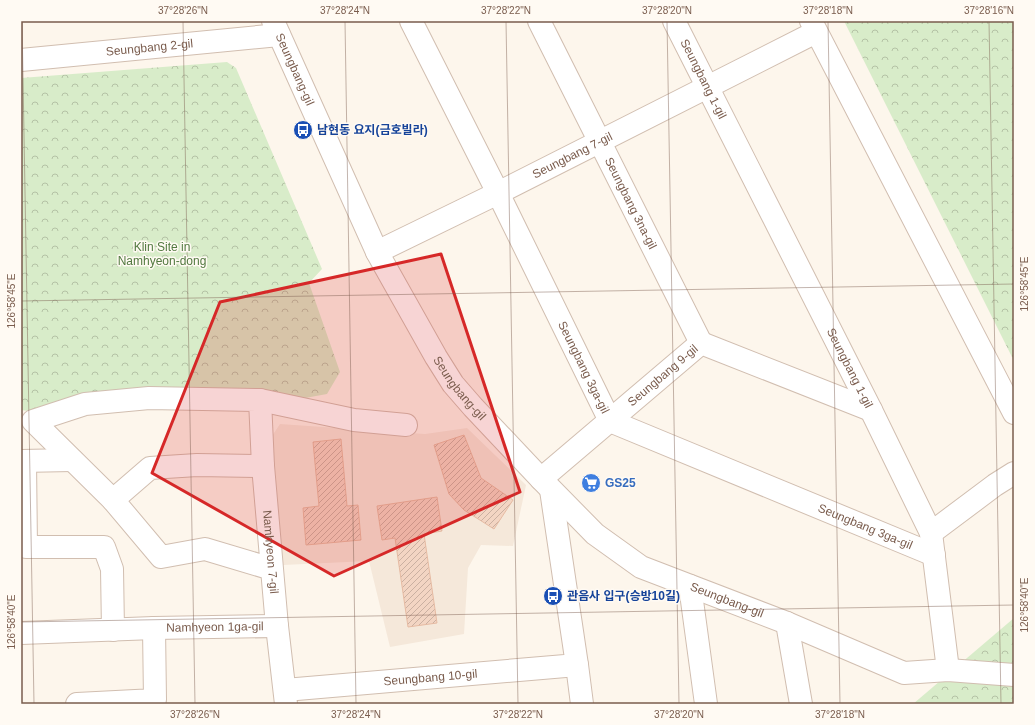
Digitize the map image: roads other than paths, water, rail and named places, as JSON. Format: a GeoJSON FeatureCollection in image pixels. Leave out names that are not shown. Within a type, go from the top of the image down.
{"type":"FeatureCollection","features":[{"type":"Feature","properties":{"kind":"street","name":"Seungbang 3ga-gil"},"geometry":{"type":"LineString","coordinates":[[411,21],[498,193],[610,421],[934,555]]}},
{"type":"Feature","properties":{"kind":"street","name":"Seungbang 3na-gil"},"geometry":{"type":"LineString","coordinates":[[539,21],[701,343]]}},
{"type":"Feature","properties":{"kind":"street","name":"Seungbang 1-gil"},"geometry":{"type":"LineString","coordinates":[[674,21],[871,410],[931,533],[948,670]]}},
{"type":"Feature","properties":{"kind":"street","name":"Seungbang 7-gil"},"geometry":{"type":"LineString","coordinates":[[377,252],[768,58],[813,26]]}},
{"type":"Feature","properties":{"kind":"street"},"geometry":{"type":"LineString","coordinates":[[813,26],[1014,413]]}},
{"type":"Feature","properties":{"kind":"street","name":"Seungbang 2-gil"},"geometry":{"type":"LineString","coordinates":[[21,60],[276,28]]}},
{"type":"Feature","properties":{"kind":"street","name":"Seungbang-gil"},"geometry":{"type":"LineString","coordinates":[[276,28],[377,252],[436,357],[453,384],[546,484],[595,534],[641,567],[787,624],[904,673],[948,670]]}},
{"type":"Feature","properties":{"kind":"street","name":"Seungbang 9-gil"},"geometry":{"type":"LineString","coordinates":[[546,484],[610,421],[701,343],[871,410]]}},
{"type":"Feature","properties":{"kind":"street"},"geometry":{"type":"LineString","coordinates":[[272,569],[205,549],[161,557],[114,500],[34,421],[85,404],[149,398],[260,400],[354,420],[406,425]]}},
{"type":"Feature","properties":{"kind":"street","name":"Namhyeon 7-gil"},"geometry":{"type":"LineString","coordinates":[[260,400],[263,466],[277,626],[285,697]]}},
{"type":"Feature","properties":{"kind":"street"},"geometry":{"type":"LineString","coordinates":[[72,460],[23,461],[26,547],[104,547],[112,569],[113,630]]}},
{"type":"Feature","properties":{"kind":"street"},"geometry":{"type":"LineString","coordinates":[[114,500],[150,468],[197,465],[263,466]]}},
{"type":"Feature","properties":{"kind":"street"},"geometry":{"type":"LineString","coordinates":[[931,533],[995,485],[1014,473]]}},
{"type":"Feature","properties":{"kind":"street"},"geometry":{"type":"LineString","coordinates":[[546,484],[582,704]]}},
{"type":"Feature","properties":{"kind":"street"},"geometry":{"type":"LineString","coordinates":[[690,586],[706,704]]}},
{"type":"Feature","properties":{"kind":"street"},"geometry":{"type":"LineString","coordinates":[[787,624],[801,704]]}},
{"type":"Feature","properties":{"kind":"street","name":"Namhyeon 1ga-gil"},"geometry":{"type":"LineString","coordinates":[[21,632],[277,626]]}},
{"type":"Feature","properties":{"kind":"street","name":"Namhyeon 1ga-gil"},"geometry":{"type":"LineString","coordinates":[[77,704],[155,700],[154,628]]}},
{"type":"Feature","properties":{"kind":"street","name":"Seungbang 10-gil"},"geometry":{"type":"LineString","coordinates":[[285,697],[576,665]]}},
{"type":"Feature","properties":{"kind":"street"},"geometry":{"type":"LineString","coordinates":[[948,670],[1014,675]]}},
{"type":"Feature","properties":{"kind":"place","name":"남현동 요지(금호빌라)"},"geometry":{"type":"Point","coordinates":[303,130]}},
{"type":"Feature","properties":{"kind":"place","name":"GS25"},"geometry":{"type":"Point","coordinates":[591,483]}},
{"type":"Feature","properties":{"kind":"place","name":"관음사 입구(승방10길)"},"geometry":{"type":"Point","coordinates":[553,596]}},
{"type":"Feature","properties":{"kind":"park label","name":"Klin Site in Namhyeon-dong"},"geometry":{"type":"Point","coordinates":[162,254]}}]}
